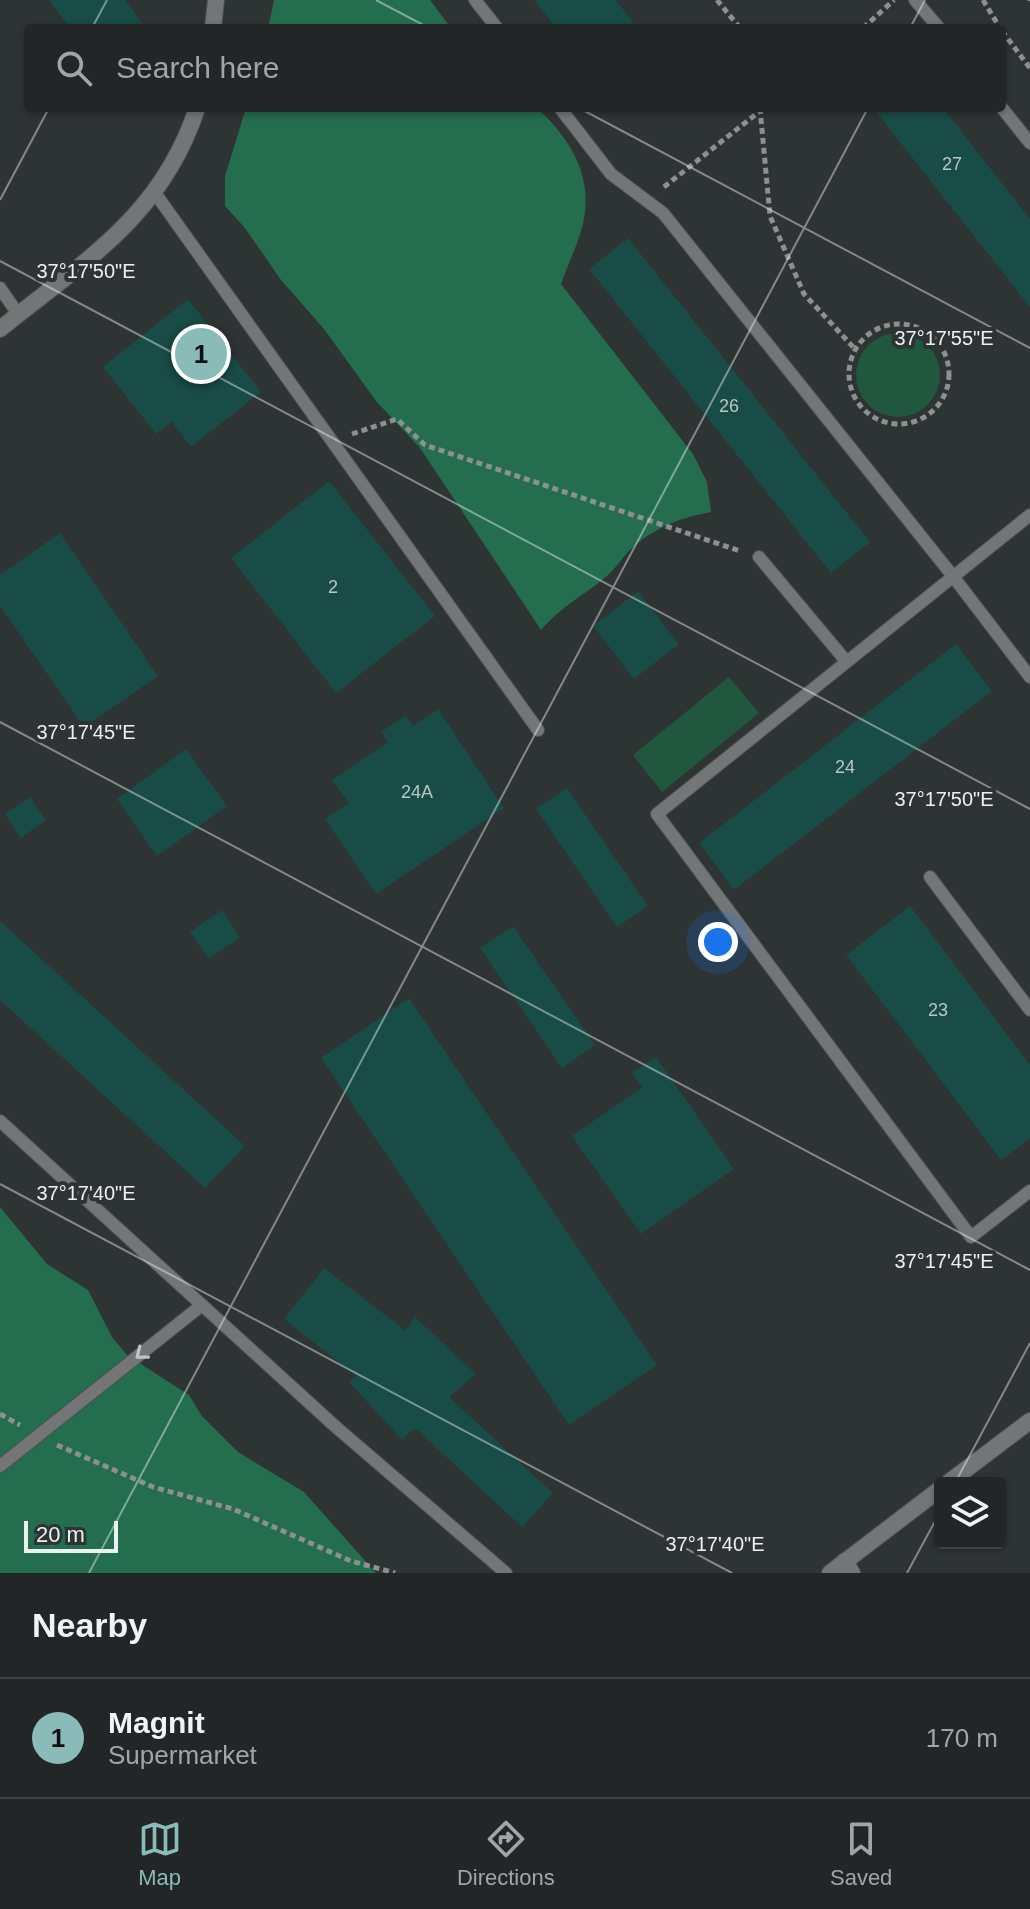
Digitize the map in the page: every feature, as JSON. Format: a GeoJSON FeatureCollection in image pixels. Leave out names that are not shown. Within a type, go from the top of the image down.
{"type":"FeatureCollection","features":[{"type":"Feature","properties":{"kind":"street"},"geometry":{"type":"LineString","coordinates":[[213,24],[216,0]]}},
{"type":"Feature","properties":{"kind":"street"},"geometry":{"type":"LineString","coordinates":[[0,329],[120,233],[155,193],[186,142],[196,112]]}},
{"type":"Feature","properties":{"kind":"street"},"geometry":{"type":"LineString","coordinates":[[956,1477],[1030,1421]]}},
{"type":"Feature","properties":{"kind":"street"},"geometry":{"type":"LineString","coordinates":[[830,1573],[848,1567],[934,1494]]}},
{"type":"Feature","properties":{"kind":"lane"},"geometry":{"type":"LineString","coordinates":[[475,0],[494,24]]}},
{"type":"Feature","properties":{"kind":"lane"},"geometry":{"type":"LineString","coordinates":[[915,0],[936,24]]}},
{"type":"Feature","properties":{"kind":"lane"},"geometry":{"type":"LineString","coordinates":[[563,112],[611,174],[663,213],[1030,677]]}},
{"type":"Feature","properties":{"kind":"lane"},"geometry":{"type":"LineString","coordinates":[[1005,112],[1030,143]]}},
{"type":"Feature","properties":{"kind":"lane"},"geometry":{"type":"LineString","coordinates":[[155,193],[538,730]]}},
{"type":"Feature","properties":{"kind":"lane"},"geometry":{"type":"LineString","coordinates":[[0,288],[18,314]]}},
{"type":"Feature","properties":{"kind":"lane"},"geometry":{"type":"LineString","coordinates":[[1030,515],[657,814],[971,1237],[1030,1191]]}},
{"type":"Feature","properties":{"kind":"lane"},"geometry":{"type":"LineString","coordinates":[[759,557],[846,661]]}},
{"type":"Feature","properties":{"kind":"lane"},"geometry":{"type":"LineString","coordinates":[[930,877],[1030,1010]]}},
{"type":"Feature","properties":{"kind":"lane"},"geometry":{"type":"LineString","coordinates":[[0,1121],[337,1428],[506,1573]]}},
{"type":"Feature","properties":{"kind":"lane"},"geometry":{"type":"LineString","coordinates":[[0,1466],[202,1305]]}},
{"type":"Feature","properties":{"kind":"path"},"geometry":{"type":"LineString","coordinates":[[717,0],[737,24]]}},
{"type":"Feature","properties":{"kind":"path"},"geometry":{"type":"LineString","coordinates":[[867,24],[894,0]]}},
{"type":"Feature","properties":{"kind":"path"},"geometry":{"type":"LineString","coordinates":[[983,0],[997,24]]}},
{"type":"Feature","properties":{"kind":"path"},"geometry":{"type":"LineString","coordinates":[[1006,37],[1030,68]]}},
{"type":"Feature","properties":{"kind":"path"},"geometry":{"type":"LineString","coordinates":[[646,200],[757,112]]}},
{"type":"Feature","properties":{"kind":"path"},"geometry":{"type":"LineString","coordinates":[[761,112],[770,216],[804,294],[855,349]]}},
{"type":"Feature","properties":{"kind":"path"},"geometry":{"type":"LineString","coordinates":[[885,325],[911,325],[923,330],[934,338],[947,360],[949,374],[943,399],[925,418],[912,423],[886,423],[874,418],[855,400],[850,388],[849,375],[855,349],[863,339],[885,325]]}},
{"type":"Feature","properties":{"kind":"path"},"geometry":{"type":"LineString","coordinates":[[332,440],[397,419],[425,445],[759,557]]}},
{"type":"Feature","properties":{"kind":"path"},"geometry":{"type":"LineString","coordinates":[[0,1414],[73,1454],[153,1487],[233,1509],[351,1561],[395,1573]]}},
{"type":"Feature","properties":{"kind":"green space"},"geometry":{"type":"Polygon","coordinates":[[[274,0],[430,0],[448,24],[269,24],[274,0]]]}},
{"type":"Feature","properties":{"kind":"green space"},"geometry":{"type":"Polygon","coordinates":[[[245,112],[541,112],[571,148],[586,195],[581,231],[561,284],[693,454],[707,482],[711,512],[677,521],[647,536],[608,575],[541,630],[420,448],[376,401],[324,329],[281,280],[245,228],[225,206],[225,176],[245,112]]]}},
{"type":"Feature","properties":{"kind":"green space"},"geometry":{"type":"Polygon","coordinates":[[[898,333],[914,336],[928,345],[937,359],[940,375],[937,391],[928,405],[914,414],[898,417],[882,414],[868,405],[859,391],[856,375],[859,359],[868,345],[882,336],[898,333]]]}},
{"type":"Feature","properties":{"kind":"green space"},"geometry":{"type":"Polygon","coordinates":[[[729,677],[759,713],[662,792],[633,755],[729,677]]]}},
{"type":"Feature","properties":{"kind":"green space"},"geometry":{"type":"Polygon","coordinates":[[[0,1207],[47,1264],[88,1290],[112,1337],[127,1355],[189,1395],[202,1416],[238,1452],[304,1492],[376,1573],[0,1573],[0,1207]]]}},
{"type":"Feature","properties":{"kind":"building"},"geometry":{"type":"Polygon","coordinates":[[[49,0],[125,0],[142,24],[67,24],[49,0]]]}},
{"type":"Feature","properties":{"kind":"building"},"geometry":{"type":"Polygon","coordinates":[[[534,0],[616,0],[634,24],[553,24],[534,0]]]}},
{"type":"Feature","properties":{"kind":"building"},"geometry":{"type":"Polygon","coordinates":[[[876,112],[946,112],[1030,219],[1030,307],[876,112]]]}},
{"type":"Feature","properties":{"kind":"building"},"geometry":{"type":"Polygon","coordinates":[[[628,238],[870,542],[831,573],[589,269],[628,238]]]}},
{"type":"Feature","properties":{"kind":"building"},"geometry":{"type":"Polygon","coordinates":[[[188,299],[261,392],[191,447],[172,422],[156,434],[103,367],[188,299]]]}},
{"type":"Feature","properties":{"kind":"building"},"geometry":{"type":"Polygon","coordinates":[[[329,481],[435,616],[336,693],[231,558],[329,481]]]}},
{"type":"Feature","properties":{"kind":"building"},"geometry":{"type":"Polygon","coordinates":[[[60,533],[158,676],[84,727],[0,606],[0,575],[60,533]]]}},
{"type":"Feature","properties":{"kind":"building"},"geometry":{"type":"Polygon","coordinates":[[[638,591],[679,644],[634,679],[593,626],[638,591]]]}},
{"type":"Feature","properties":{"kind":"building"},"geometry":{"type":"Polygon","coordinates":[[[956,644],[992,691],[734,890],[699,843],[956,644]]]}},
{"type":"Feature","properties":{"kind":"building"},"geometry":{"type":"Polygon","coordinates":[[[438,709],[504,808],[376,894],[325,819],[349,803],[332,780],[388,742],[381,732],[406,715],[413,726],[438,709]]]}},
{"type":"Feature","properties":{"kind":"building"},"geometry":{"type":"Polygon","coordinates":[[[186,749],[227,806],[157,856],[117,799],[186,749]]]}},
{"type":"Feature","properties":{"kind":"building"},"geometry":{"type":"Polygon","coordinates":[[[567,788],[648,906],[617,927],[536,809],[567,788]]]}},
{"type":"Feature","properties":{"kind":"building"},"geometry":{"type":"Polygon","coordinates":[[[30,797],[46,820],[21,838],[5,814],[30,797]]]}},
{"type":"Feature","properties":{"kind":"building"},"geometry":{"type":"Polygon","coordinates":[[[910,906],[1030,1065],[1030,1139],[1001,1160],[846,955],[910,906]]]}},
{"type":"Feature","properties":{"kind":"building"},"geometry":{"type":"Polygon","coordinates":[[[222,910],[240,937],[209,959],[190,932],[222,910]]]}},
{"type":"Feature","properties":{"kind":"building"},"geometry":{"type":"Polygon","coordinates":[[[0,921],[245,1146],[205,1188],[0,1000],[0,921]]]}},
{"type":"Feature","properties":{"kind":"building"},"geometry":{"type":"Polygon","coordinates":[[[513,926],[595,1045],[562,1068],[480,948],[513,926]]]}},
{"type":"Feature","properties":{"kind":"building"},"geometry":{"type":"Polygon","coordinates":[[[409,998],[657,1365],[569,1425],[321,1058],[409,998]]]}},
{"type":"Feature","properties":{"kind":"building"},"geometry":{"type":"Polygon","coordinates":[[[656,1057],[734,1169],[641,1234],[572,1136],[642,1087],[632,1073],[656,1057]]]}},
{"type":"Feature","properties":{"kind":"building"},"geometry":{"type":"Polygon","coordinates":[[[324,1268],[405,1330],[415,1317],[476,1374],[449,1397],[553,1493],[522,1527],[415,1428],[402,1440],[349,1382],[356,1376],[284,1319],[324,1268]]]}},
{"type":"Feature","properties":{"kind":"place","name":"Magnit"},"geometry":{"type":"Point","coordinates":[201,354]}}]}
